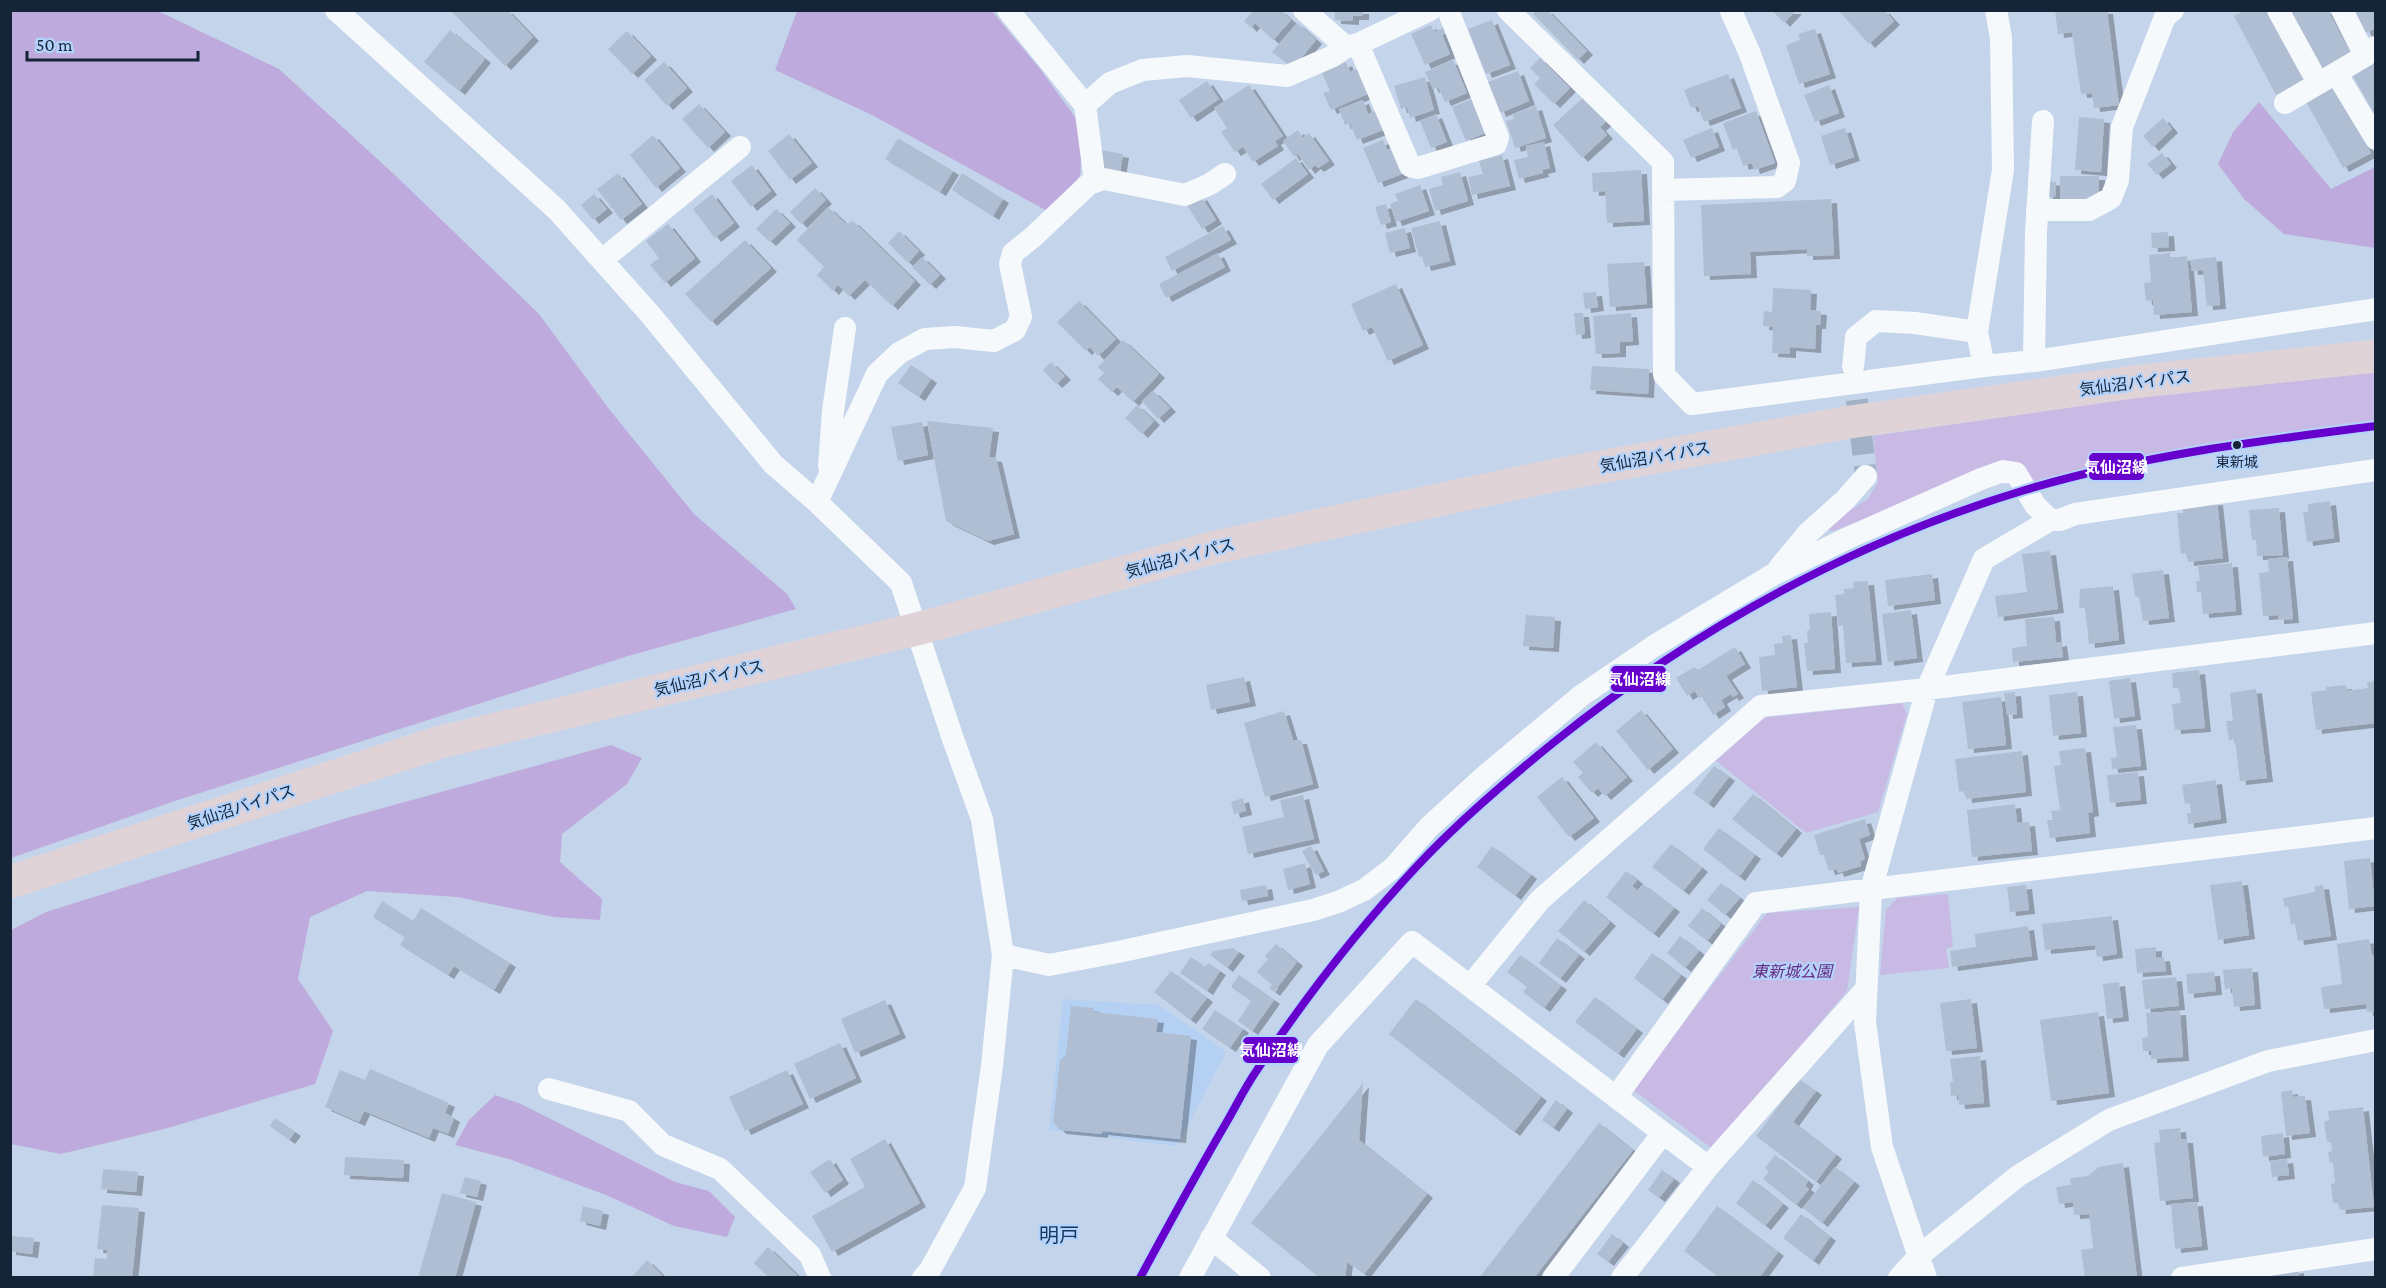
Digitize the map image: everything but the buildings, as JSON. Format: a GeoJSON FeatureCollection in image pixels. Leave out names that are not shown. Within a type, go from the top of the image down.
{"type":"FeatureCollection","features":[{"type":"Feature","properties":{"kind":"highway","name":"気仙沼バイパス"},"geometry":{"type":"LineString","coordinates":[[10,882],[437,743],[917,629],[1216,547],[1556,475],[1850,422],[2133,382],[2376,356]]}},
{"type":"Feature","properties":{"kind":"street"},"geometry":{"type":"LineString","coordinates":[[336,10],[556,210],[649,313],[773,464],[817,502],[901,583],[982,819],[1003,955],[992,1066],[975,1188],[930,1270],[923,1278]]}},
{"type":"Feature","properties":{"kind":"street"},"geometry":{"type":"LineString","coordinates":[[1008,10],[1086,105],[1095,182]]}},
{"type":"Feature","properties":{"kind":"street"},"geometry":{"type":"LineString","coordinates":[[1304,10],[1352,46],[1410,166],[1418,168],[1496,144],[1498,137],[1448,10]]}},
{"type":"Feature","properties":{"kind":"street"},"geometry":{"type":"LineString","coordinates":[[1086,105],[1110,83],[1143,70],[1187,66],[1287,76],[1352,46],[1392,19],[1430,10]]}},
{"type":"Feature","properties":{"kind":"street"},"geometry":{"type":"LineString","coordinates":[[1508,10],[1663,162],[1664,375],[1692,404],[2034,361],[2376,309]]}},
{"type":"Feature","properties":{"kind":"street"},"geometry":{"type":"LineString","coordinates":[[1984,366],[1977,332],[2010,135],[2001,38],[1996,10]]}},
{"type":"Feature","properties":{"kind":"street"},"geometry":{"type":"LineString","coordinates":[[2037,210],[2089,210],[2111,198],[2118,180],[2122,127],[2165,17],[2173,10]]}},
{"type":"Feature","properties":{"kind":"street"},"geometry":{"type":"LineString","coordinates":[[2278,10],[2327,78],[2376,140]]}},
{"type":"Feature","properties":{"kind":"street"},"geometry":{"type":"LineString","coordinates":[[2285,103],[2370,51],[2342,10]]}},
{"type":"Feature","properties":{"kind":"street"},"geometry":{"type":"LineString","coordinates":[[1663,190],[1777,187],[1785,181],[1789,164],[1750,54],[1731,11]]}},
{"type":"Feature","properties":{"kind":"street"},"geometry":{"type":"LineString","coordinates":[[2010,135],[2042,128],[2037,210],[2034,361]]}},
{"type":"Feature","properties":{"kind":"street"},"geometry":{"type":"LineString","coordinates":[[602,260],[740,147]]}},
{"type":"Feature","properties":{"kind":"street"},"geometry":{"type":"LineString","coordinates":[[817,502],[877,374],[899,353],[925,339],[956,337],[994,342],[1015,330],[1021,317],[1010,264],[1012,253],[1034,237],[1090,183],[1104,179],[1185,195],[1210,184],[1225,174]]}},
{"type":"Feature","properties":{"kind":"street"},"geometry":{"type":"LineString","coordinates":[[1853,367],[1856,337],[1876,321],[1915,323],[1977,332]]}},
{"type":"Feature","properties":{"kind":"street"},"geometry":{"type":"LineString","coordinates":[[828,479],[833,411],[845,328]]}},
{"type":"Feature","properties":{"kind":"street"},"geometry":{"type":"LineString","coordinates":[[1003,955],[1049,965],[1313,910],[1364,890],[1393,868],[1430,827],[1478,783],[1582,695],[1654,646],[1774,574],[1860,532],[2003,471],[2016,473],[2035,505],[2050,520]]}},
{"type":"Feature","properties":{"kind":"street"},"geometry":{"type":"LineString","coordinates":[[1926,1278],[1882,1147],[1865,1022],[1871,890],[1928,689],[1983,559],[2050,520],[2060,520],[2075,514],[2376,471]]}},
{"type":"Feature","properties":{"kind":"street"},"geometry":{"type":"LineString","coordinates":[[1774,574],[1808,533],[1845,500],[1866,476]]}},
{"type":"Feature","properties":{"kind":"street"},"geometry":{"type":"LineString","coordinates":[[1470,986],[1540,900],[1761,706],[1928,689],[2376,633]]}},
{"type":"Feature","properties":{"kind":"street"},"geometry":{"type":"LineString","coordinates":[[1616,1097],[1756,903],[2376,828]]}},
{"type":"Feature","properties":{"kind":"street"},"geometry":{"type":"LineString","coordinates":[[1190,1278],[1318,1045],[1412,942],[1708,1167]]}},
{"type":"Feature","properties":{"kind":"street"},"geometry":{"type":"LineString","coordinates":[[1622,1278],[1708,1167],[1866,989]]}},
{"type":"Feature","properties":{"kind":"street"},"geometry":{"type":"LineString","coordinates":[[1899,1278],[1920,1255],[2018,1176],[2109,1120],[2268,1061],[2376,1040]]}},
{"type":"Feature","properties":{"kind":"street"},"geometry":{"type":"LineString","coordinates":[[549,1089],[629,1111],[663,1145],[720,1168],[810,1255],[820,1278]]}},
{"type":"Feature","properties":{"kind":"street"},"geometry":{"type":"LineString","coordinates":[[1553,1278],[1664,1133]]}},
{"type":"Feature","properties":{"kind":"street"},"geometry":{"type":"LineString","coordinates":[[1210,1238],[1260,1278]]}},
{"type":"Feature","properties":{"kind":"street"},"geometry":{"type":"LineString","coordinates":[[2181,1278],[2376,1250]]}},
{"type":"Feature","properties":{"kind":"shaded area"},"geometry":{"type":"Polygon","coordinates":[[[10,11],[158,11],[279,69],[396,176],[539,314],[609,409],[694,514],[787,594],[796,609],[628,656],[172,802],[11,858],[10,11]]]}},
{"type":"Feature","properties":{"kind":"shaded area"},"geometry":{"type":"Polygon","coordinates":[[[797,11],[992,11],[1040,69],[1083,128],[1080,176],[1049,212],[872,115],[775,70],[797,11]]]}},
{"type":"Feature","properties":{"kind":"shaded area"},"geometry":{"type":"Polygon","coordinates":[[[2259,102],[2331,189],[2375,167],[2375,248],[2284,234],[2244,199],[2218,164],[2233,132],[2259,102]]]}},
{"type":"Feature","properties":{"kind":"shaded area"},"geometry":{"type":"Polygon","coordinates":[[[611,745],[642,758],[627,784],[562,834],[560,862],[602,899],[600,920],[554,917],[457,897],[367,891],[310,917],[298,979],[333,1031],[315,1084],[168,1128],[61,1154],[11,1144],[11,930],[46,912],[343,819],[611,745]]]}},
{"type":"Feature","properties":{"kind":"shaded area"},"geometry":{"type":"Polygon","coordinates":[[[1063,999],[1159,1005],[1226,1052],[1177,1146],[1049,1130],[1063,999]]]}},
{"type":"Feature","properties":{"kind":"shaded area"},"geometry":{"type":"Polygon","coordinates":[[[495,1095],[521,1104],[675,1182],[709,1191],[735,1217],[727,1237],[674,1226],[606,1195],[509,1159],[455,1145],[469,1120],[495,1095]]]}},
{"type":"Feature","properties":{"kind":"green space"},"geometry":{"type":"Polygon","coordinates":[[[2375,366],[2375,421],[2271,435],[2134,458],[2032,482],[2021,469],[1833,531],[1827,530],[1829,523],[1868,499],[1878,482],[1873,436],[2291,375],[2375,366]]]}},
{"type":"Feature","properties":{"kind":"green space"},"geometry":{"type":"Polygon","coordinates":[[[1902,703],[1907,714],[1878,812],[1806,833],[1714,759],[1762,718],[1902,703]]]}},
{"type":"Feature","properties":{"kind":"green space"},"geometry":{"type":"Polygon","coordinates":[[[1948,894],[1953,947],[1946,948],[1949,968],[1880,975],[1886,910],[1897,898],[1948,894]]]}},
{"type":"Feature","properties":{"kind":"green space","name":"東新城公園"},"geometry":{"type":"Polygon","coordinates":[[[1859,907],[1847,991],[1713,1149],[1633,1090],[1767,913],[1859,907]]]}},
{"type":"Feature","properties":{"kind":"tunnel"},"geometry":{"type":"LineString","coordinates":[[1853,367],[1866,476]]}},
{"type":"Feature","properties":{"kind":"transit line","name":"気仙沼線"},"geometry":{"type":"LineString","coordinates":[[1140,1278],[1253,1076],[1313,990],[1375,913],[1434,848],[1501,786],[1606,702],[1661,663],[1718,627],[1837,563],[1961,511],[2025,490],[2111,468],[2243,444],[2376,426]]}},
{"type":"Feature","properties":{"kind":"place","name":"東新城"},"geometry":{"type":"Point","coordinates":[2237,445]}},
{"type":"Feature","properties":{"kind":"district","name":"明戸"},"geometry":{"type":"Point","coordinates":[1059,1235]}}]}
